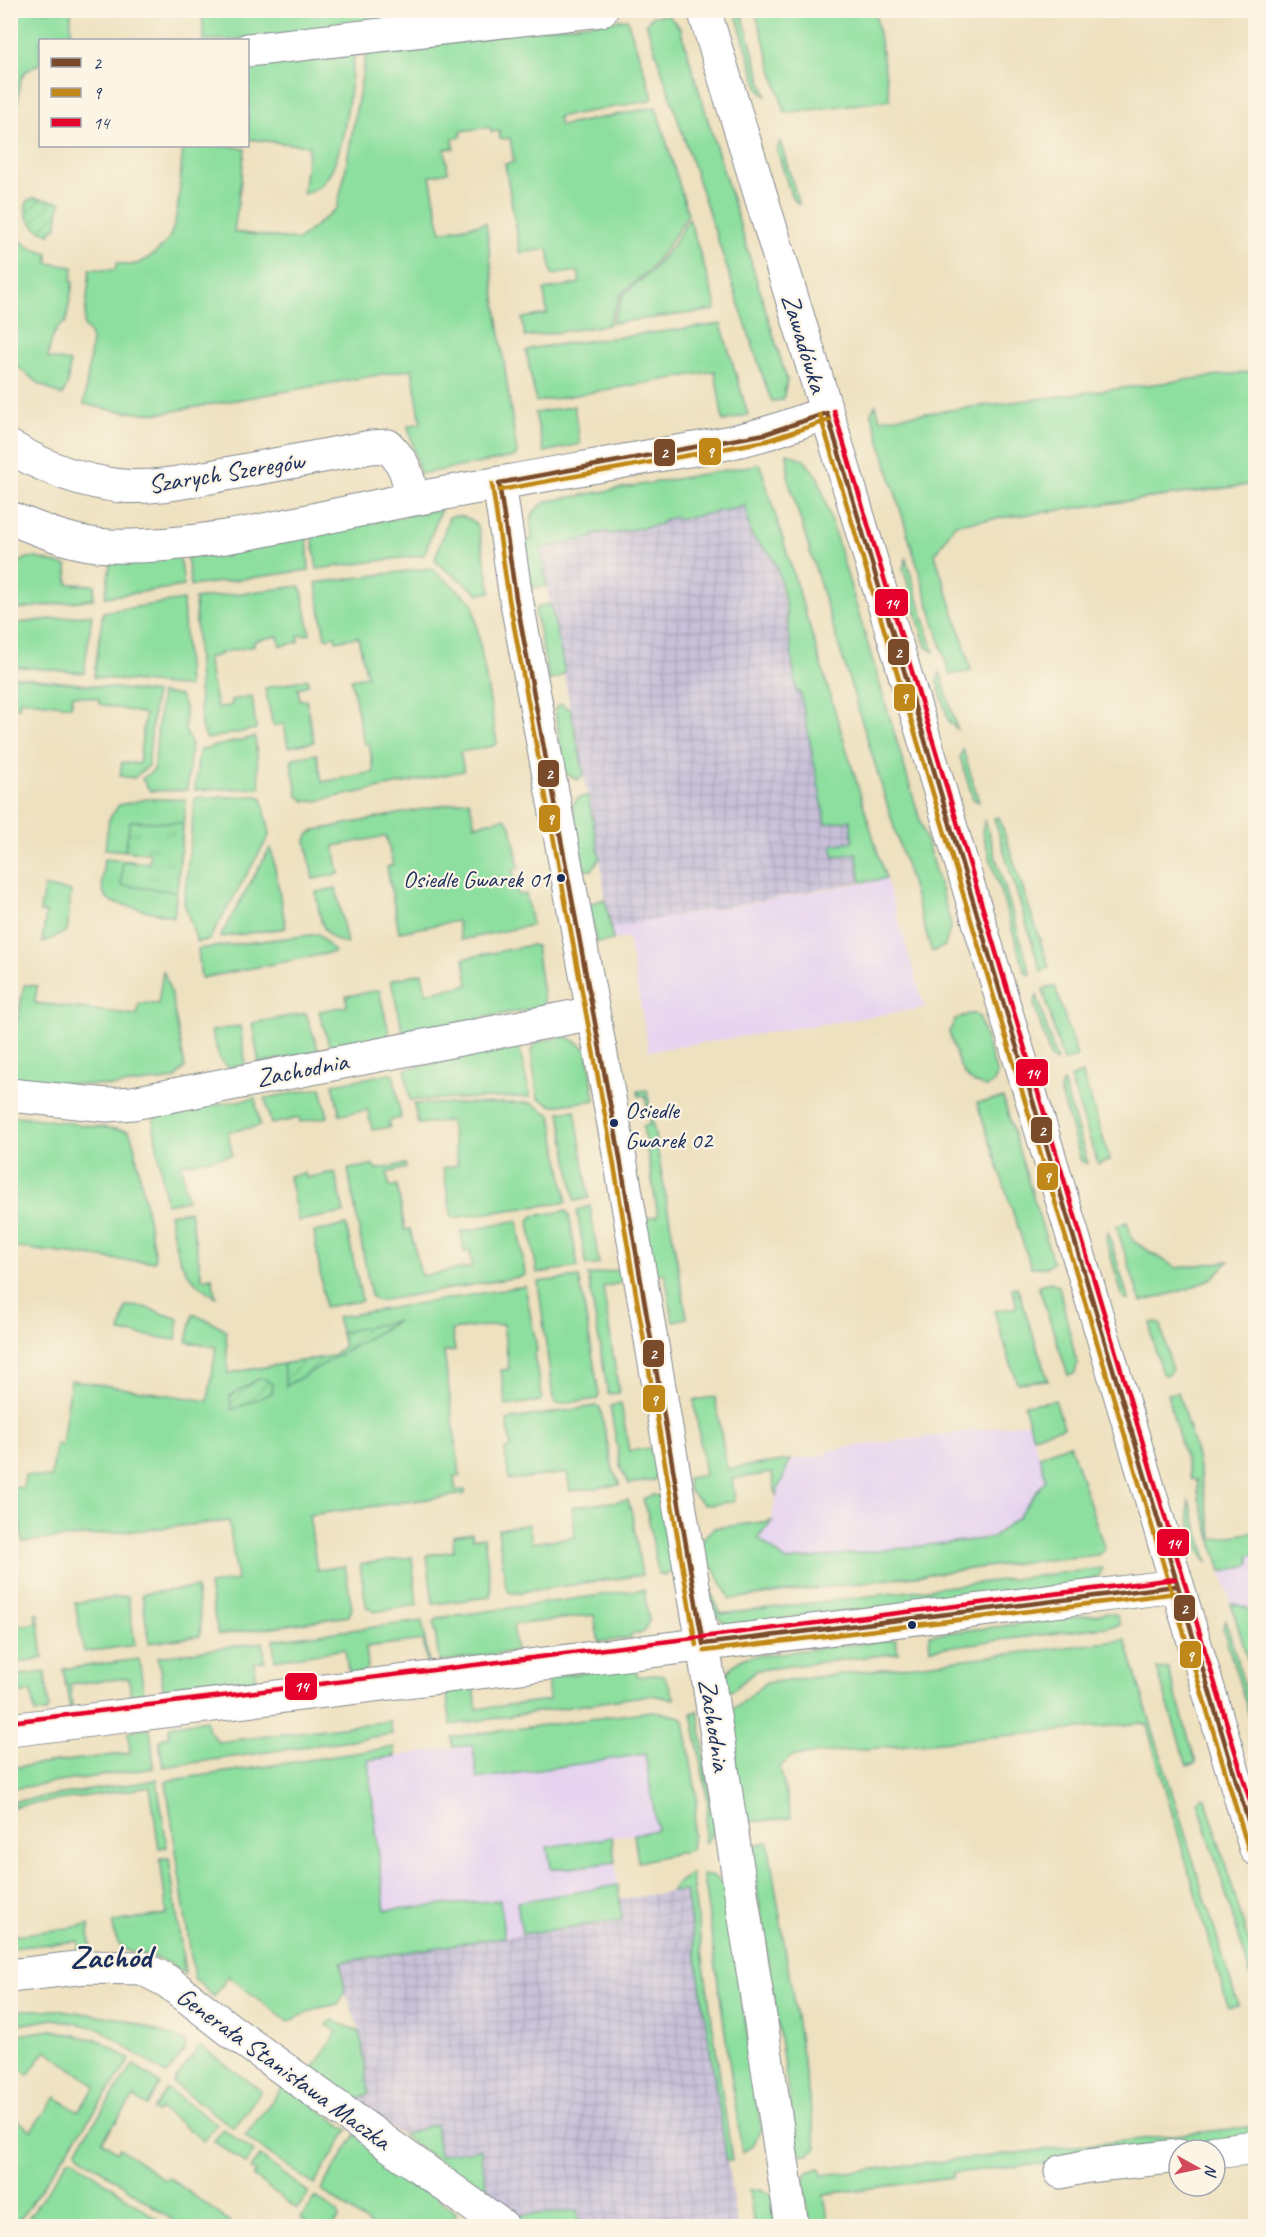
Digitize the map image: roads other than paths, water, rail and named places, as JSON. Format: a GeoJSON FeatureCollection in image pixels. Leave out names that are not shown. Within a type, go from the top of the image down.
{"type":"FeatureCollection","features":[{"type":"Feature","properties":{"kind":"street"},"geometry":{"type":"LineString","coordinates":[[249,50],[601,10]]}},
{"type":"Feature","properties":{"kind":"street","name":"Zawadówka"},"geometry":{"type":"LineString","coordinates":[[704,10],[827,413],[1256,1849]]}},
{"type":"Feature","properties":{"kind":"street"},"geometry":{"type":"LineString","coordinates":[[10,518],[51,534],[107,546],[183,543],[306,522],[412,499],[765,434],[827,413]]}},
{"type":"Feature","properties":{"kind":"street","name":"Szarych Szeregów"},"geometry":{"type":"LineString","coordinates":[[10,447],[64,475],[124,486],[159,485],[195,480],[371,447],[388,446],[402,461],[408,474],[412,499]]}},
{"type":"Feature","properties":{"kind":"street","name":"Zachodnia"},"geometry":{"type":"LineString","coordinates":[[499,483],[516,598],[579,926],[703,1644],[792,2226]]}},
{"type":"Feature","properties":{"kind":"street","name":"Zachodnia"},"geometry":{"type":"LineString","coordinates":[[10,1095],[107,1105],[133,1103],[593,1013]]}},
{"type":"Feature","properties":{"kind":"street"},"geometry":{"type":"LineString","coordinates":[[10,1730],[1176,1586]]}},
{"type":"Feature","properties":{"kind":"street","name":"Generała Stanisława Maczka"},"geometry":{"type":"LineString","coordinates":[[10,1976],[86,1967],[142,1968],[167,1981],[234,2033],[502,2226]]}},
{"type":"Feature","properties":{"kind":"street"},"geometry":{"type":"LineString","coordinates":[[1227,2151],[1256,2147]]}},
{"type":"Feature","properties":{"kind":"street"},"geometry":{"type":"LineString","coordinates":[[1061,2172],[1088,2166],[1167,2157]]}},
{"type":"Feature","properties":{"kind":"place","name":"Osiedle Gwarek 01"},"geometry":{"type":"Point","coordinates":[561,878]}},
{"type":"Feature","properties":{"kind":"place","name":"Osiedle Gwarek 02"},"geometry":{"type":"Point","coordinates":[614,1123]}},
{"type":"Feature","properties":{"kind":"district","name":"Zachód"},"geometry":{"type":"Point","coordinates":[111,1956]}}]}
